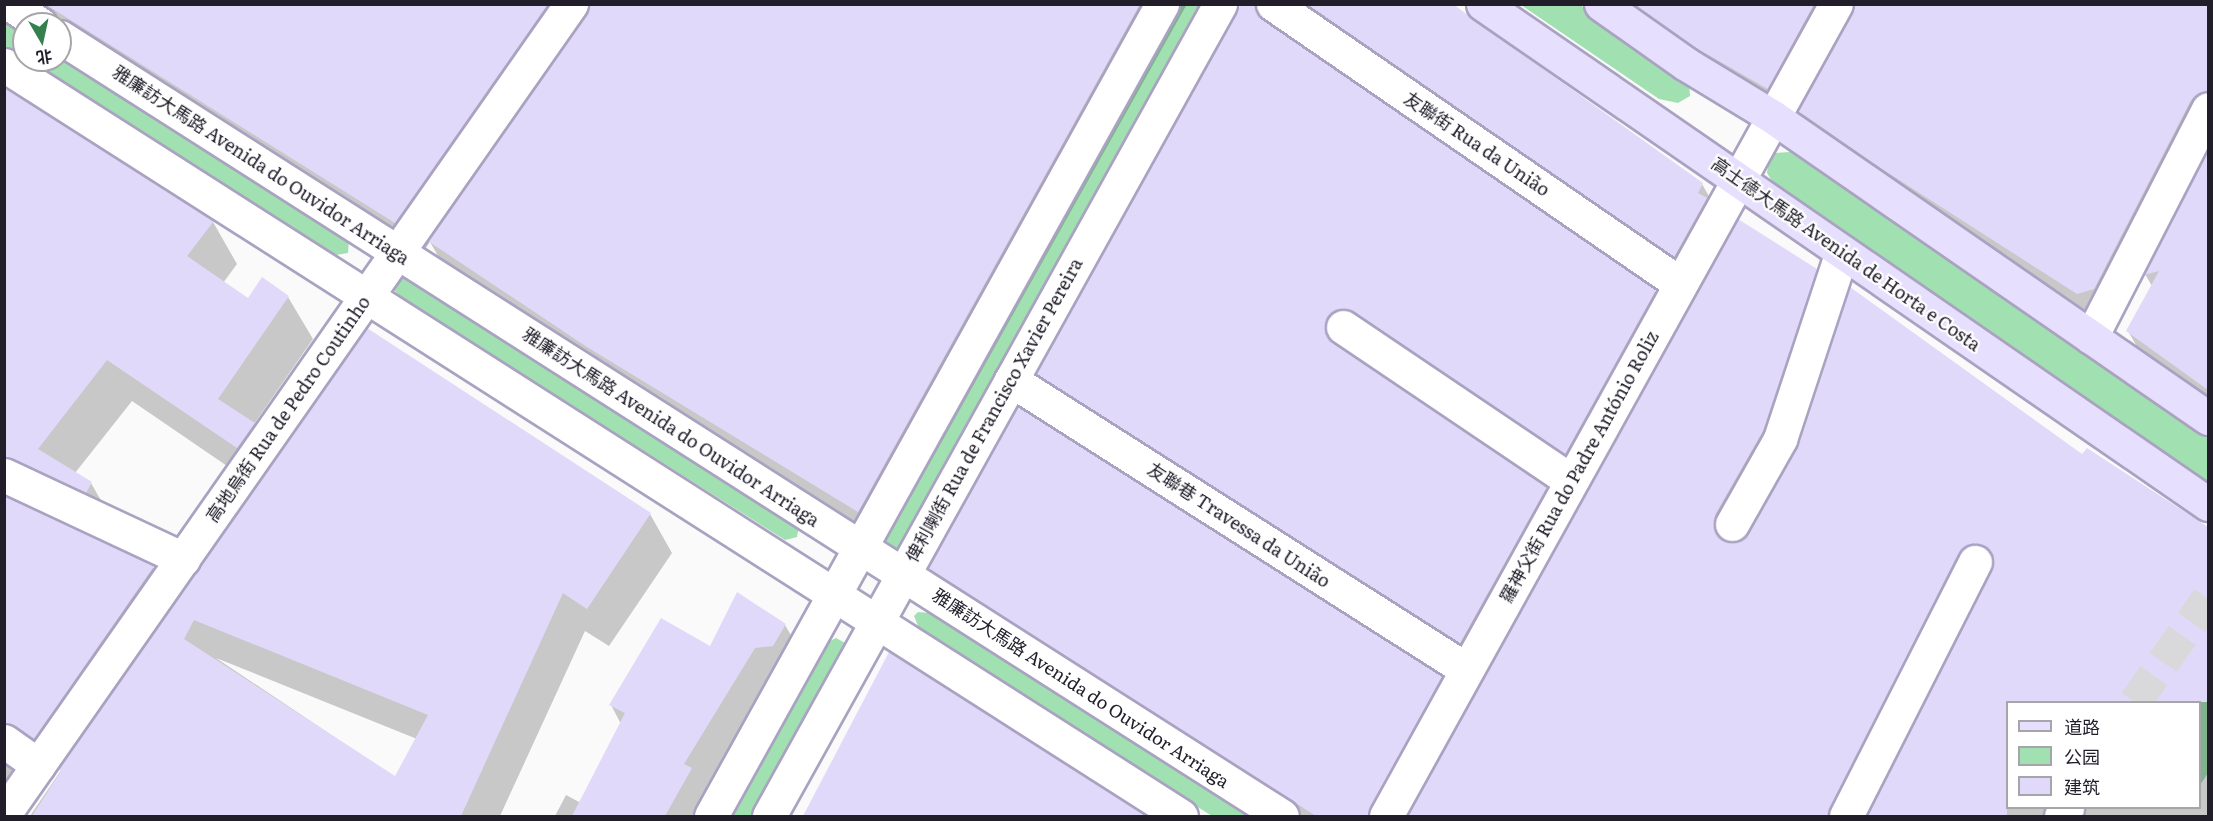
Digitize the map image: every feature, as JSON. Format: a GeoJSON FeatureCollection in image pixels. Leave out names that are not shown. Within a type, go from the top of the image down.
{"type":"FeatureCollection","features":[{"type":"Feature","properties":{"kind":"main road","name":"高士德大馬路 Avenida de Horta e Costa"},"geometry":{"type":"LineString","coordinates":[[1483,4],[2208,504]]}},
{"type":"Feature","properties":{"kind":"main road"},"geometry":{"type":"LineString","coordinates":[[1601,4],[1686,64],[1773,117],[2208,418]]}},
{"type":"Feature","properties":{"kind":"street","name":"高地烏街 Rua de Pedro Coutinho"},"geometry":{"type":"LineString","coordinates":[[4,814],[571,4]]}},
{"type":"Feature","properties":{"kind":"street"},"geometry":{"type":"LineString","coordinates":[[711,816],[1162,4]]}},
{"type":"Feature","properties":{"kind":"street","name":"俾利喇街 Rua de Francisco Xavier Pereira"},"geometry":{"type":"LineString","coordinates":[[769,816],[1220,4]]}},
{"type":"Feature","properties":{"kind":"street","name":"友聯街 Rua da União"},"geometry":{"type":"LineString","coordinates":[[1273,4],[1680,284]]}},
{"type":"Feature","properties":{"kind":"street","name":"羅神父街 Rua do Padre António Roliz"},"geometry":{"type":"LineString","coordinates":[[1386,816],[1836,4]]}},
{"type":"Feature","properties":{"kind":"street","name":"雅廉訪大馬路 Avenida do Ouvidor Arriaga"},"geometry":{"type":"LineString","coordinates":[[72,45],[1282,816]]}},
{"type":"Feature","properties":{"kind":"street"},"geometry":{"type":"LineString","coordinates":[[4,65],[1181,816]]}},
{"type":"Feature","properties":{"kind":"street"},"geometry":{"type":"LineString","coordinates":[[2091,337],[2208,109]]}},
{"type":"Feature","properties":{"kind":"street"},"geometry":{"type":"LineString","coordinates":[[1732,524],[1780,439],[1842,252]]}},
{"type":"Feature","properties":{"kind":"street"},"geometry":{"type":"LineString","coordinates":[[1343,327],[1571,481]]}},
{"type":"Feature","properties":{"kind":"street","name":"友聯巷 Travessa da União"},"geometry":{"type":"LineString","coordinates":[[1011,380],[1467,670]]}},
{"type":"Feature","properties":{"kind":"street"},"geometry":{"type":"LineString","coordinates":[[4,475],[183,558]]}},
{"type":"Feature","properties":{"kind":"street"},"geometry":{"type":"LineString","coordinates":[[1846,816],[1975,562]]}},
{"type":"Feature","properties":{"kind":"street"},"geometry":{"type":"LineString","coordinates":[[4,741],[39,765]]}},
{"type":"Feature","properties":{"kind":"green space"},"geometry":{"type":"Polygon","coordinates":[[[1175,5],[1202,5],[893,556],[877,544],[1175,5]]]}},
{"type":"Feature","properties":{"kind":"green space"},"geometry":{"type":"Polygon","coordinates":[[[1521,5],[1580,5],[1679,71],[1689,83],[1690,96],[1678,103],[1659,99],[1521,5]]]}},
{"type":"Feature","properties":{"kind":"green space"},"geometry":{"type":"Polygon","coordinates":[[[4,21],[12,26],[12,51],[5,46],[4,21]]]}},
{"type":"Feature","properties":{"kind":"green space"},"geometry":{"type":"Polygon","coordinates":[[[72,64],[349,240],[348,253],[336,255],[45,72],[72,72],[72,64]]]}},
{"type":"Feature","properties":{"kind":"green space"},"geometry":{"type":"Polygon","coordinates":[[[1790,152],[2208,436],[2208,484],[1772,181],[1767,173],[1769,158],[1774,153],[1790,152]]]}},
{"type":"Feature","properties":{"kind":"green space"},"geometry":{"type":"Polygon","coordinates":[[[398,277],[409,277],[799,525],[797,537],[785,540],[400,297],[395,291],[394,281],[398,277]]]}},
{"type":"Feature","properties":{"kind":"green space"},"geometry":{"type":"Polygon","coordinates":[[[918,612],[929,613],[1251,816],[1212,816],[921,633],[914,616],[918,612]]]}},
{"type":"Feature","properties":{"kind":"green space"},"geometry":{"type":"Polygon","coordinates":[[[2208,626],[2208,773],[2201,784],[2201,701],[2157,701],[2208,626]]]}},
{"type":"Feature","properties":{"kind":"green space"},"geometry":{"type":"Polygon","coordinates":[[[836,638],[847,644],[755,816],[729,816],[826,643],[836,638]]]}},
{"type":"Feature","properties":{"kind":"building"},"geometry":{"type":"Polygon","coordinates":[[[45,4],[548,4],[395,223],[72,21],[72,12],[58,12],[45,4]]]}},
{"type":"Feature","properties":{"kind":"building"},"geometry":{"type":"Polygon","coordinates":[[[590,4],[1140,4],[858,512],[587,347],[428,241],[586,15],[590,4]]]}},
{"type":"Feature","properties":{"kind":"building"},"geometry":{"type":"Polygon","coordinates":[[[1241,4],[1255,4],[1262,19],[1656,290],[1565,454],[1353,311],[1335,310],[1327,317],[1326,335],[1333,343],[1547,487],[1460,643],[1036,374],[1241,4]]]}},
{"type":"Feature","properties":{"kind":"building"},"geometry":{"type":"Polygon","coordinates":[[[1307,4],[1453,4],[1703,183],[1698,193],[1707,198],[1674,257],[1307,4]]]}},
{"type":"Feature","properties":{"kind":"building"},"geometry":{"type":"Polygon","coordinates":[[[1634,4],[1814,4],[1768,89],[1696,48],[1634,4]]]}},
{"type":"Feature","properties":{"kind":"building"},"geometry":{"type":"Polygon","coordinates":[[[1855,4],[2208,4],[2208,90],[2191,100],[2094,289],[2077,294],[1882,169],[1798,111],[1855,4]]]}},
{"type":"Feature","properties":{"kind":"building"},"geometry":{"type":"Polygon","coordinates":[[[4,88],[214,221],[187,256],[248,298],[262,277],[289,296],[218,399],[255,423],[237,448],[107,360],[38,449],[92,482],[86,493],[4,457],[4,88]]]}},
{"type":"Feature","properties":{"kind":"building"},"geometry":{"type":"Polygon","coordinates":[[[2208,149],[2208,390],[2126,331],[2159,271],[2144,275],[2208,149]]]}},
{"type":"Feature","properties":{"kind":"building"},"geometry":{"type":"Polygon","coordinates":[[[1738,219],[1817,269],[1763,431],[1715,515],[1716,534],[1732,543],[1748,534],[1796,448],[1850,287],[2082,454],[2087,448],[2208,527],[2208,702],[2006,701],[2007,816],[1867,816],[1992,570],[1990,551],[1973,543],[1958,554],[1827,816],[1407,816],[1738,219]]]}},
{"type":"Feature","properties":{"kind":"building"},"geometry":{"type":"Polygon","coordinates":[[[367,328],[651,513],[587,609],[563,593],[461,816],[32,816],[61,771],[58,769],[367,328]],[[194,620],[184,639],[395,776],[428,715],[194,620]]]}},
{"type":"Feature","properties":{"kind":"building"},"geometry":{"type":"Polygon","coordinates":[[[1018,407],[1442,676],[1367,816],[1316,816],[928,568],[1018,407]]]}},
{"type":"Feature","properties":{"kind":"building"},"geometry":{"type":"Polygon","coordinates":[[[4,496],[154,566],[34,739],[4,722],[4,496]]]}},
{"type":"Feature","properties":{"kind":"building"},"geometry":{"type":"Polygon","coordinates":[[[737,592],[786,624],[773,646],[755,648],[684,764],[692,768],[665,816],[572,816],[625,713],[609,705],[661,618],[710,646],[737,592]]]}},
{"type":"Feature","properties":{"kind":"building"},"geometry":{"type":"Polygon","coordinates":[[[889,652],[1147,816],[803,816],[889,652]]]}},
{"type":"Feature","properties":{"kind":"tunnel"},"geometry":{"type":"LineString","coordinates":[[2136,701],[2208,598]]}}]}
